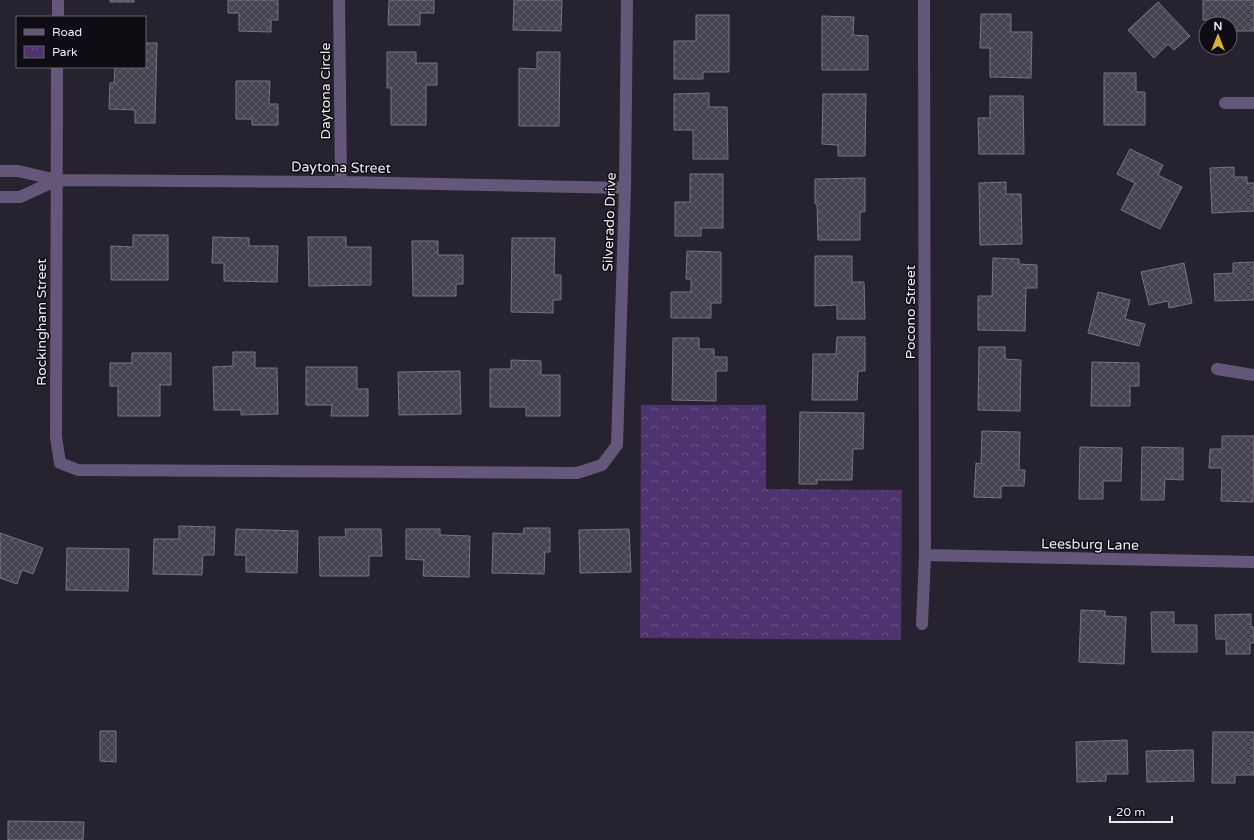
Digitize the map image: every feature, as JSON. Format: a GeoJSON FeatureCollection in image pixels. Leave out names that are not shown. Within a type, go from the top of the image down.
{"type":"FeatureCollection","features":[{"type":"Feature","properties":{"kind":"street"},"geometry":{"type":"LineString","coordinates":[[58,0],[58,16]]}},
{"type":"Feature","properties":{"kind":"street","name":"Daytona Circle"},"geometry":{"type":"LineString","coordinates":[[339,0],[341,182]]}},
{"type":"Feature","properties":{"kind":"street","name":"Silverado Drive"},"geometry":{"type":"LineString","coordinates":[[602,466],[617,445],[625,188],[627,0]]}},
{"type":"Feature","properties":{"kind":"street","name":"Pocono Street"},"geometry":{"type":"LineString","coordinates":[[922,624],[925,556],[924,0]]}},
{"type":"Feature","properties":{"kind":"street","name":"Rockingham Street"},"geometry":{"type":"LineString","coordinates":[[57,68],[56,437],[60,463],[78,470],[570,473],[577,473],[602,466]]}},
{"type":"Feature","properties":{"kind":"street"},"geometry":{"type":"LineString","coordinates":[[1225,103],[1254,103]]}},
{"type":"Feature","properties":{"kind":"street","name":"Daytona Street"},"geometry":{"type":"LineString","coordinates":[[0,171],[18,171],[57,180],[341,182],[625,188]]}},
{"type":"Feature","properties":{"kind":"street","name":"Daytona Street"},"geometry":{"type":"LineString","coordinates":[[0,197],[20,197],[57,180]]}},
{"type":"Feature","properties":{"kind":"street"},"geometry":{"type":"LineString","coordinates":[[1217,369],[1254,375]]}},
{"type":"Feature","properties":{"kind":"street","name":"Leesburg Lane"},"geometry":{"type":"LineString","coordinates":[[925,556],[1254,562]]}},
{"type":"Feature","properties":{"kind":"green space"},"geometry":{"type":"Polygon","coordinates":[[[641,405],[766,405],[766,489],[902,490],[901,640],[640,638],[641,405]]]}},
{"type":"Feature","properties":{"kind":"building"},"geometry":{"type":"Polygon","coordinates":[[[110,0],[134,0],[134,2],[110,2],[110,0]]]}},
{"type":"Feature","properties":{"kind":"building"},"geometry":{"type":"Polygon","coordinates":[[[228,0],[278,0],[278,20],[271,20],[271,32],[239,31],[239,13],[228,13],[228,0]]]}},
{"type":"Feature","properties":{"kind":"building"},"geometry":{"type":"Polygon","coordinates":[[[389,0],[434,0],[434,13],[420,13],[420,25],[388,25],[389,0]]]}},
{"type":"Feature","properties":{"kind":"building"},"geometry":{"type":"Polygon","coordinates":[[[514,0],[562,0],[561,31],[513,30],[514,0]]]}},
{"type":"Feature","properties":{"kind":"building"},"geometry":{"type":"Polygon","coordinates":[[[1203,0],[1254,0],[1254,31],[1238,31],[1238,16],[1203,16],[1203,0]]]}},
{"type":"Feature","properties":{"kind":"building"},"geometry":{"type":"Polygon","coordinates":[[[1158,2],[1190,36],[1174,50],[1168,44],[1154,58],[1128,30],[1158,2]]]}},
{"type":"Feature","properties":{"kind":"building"},"geometry":{"type":"Polygon","coordinates":[[[981,14],[1011,14],[1011,32],[1032,32],[1031,78],[990,77],[990,48],[980,48],[981,14]]]}},
{"type":"Feature","properties":{"kind":"building"},"geometry":{"type":"Polygon","coordinates":[[[696,15],[729,15],[729,72],[703,72],[703,79],[674,79],[674,41],[696,41],[696,15]]]}},
{"type":"Feature","properties":{"kind":"building"},"geometry":{"type":"Polygon","coordinates":[[[822,16],[854,17],[853,35],[868,36],[868,70],[822,70],[822,16]]]}},
{"type":"Feature","properties":{"kind":"building"},"geometry":{"type":"Polygon","coordinates":[[[146,43],[157,43],[155,123],[135,123],[135,110],[109,109],[110,83],[114,83],[115,68],[146,68],[146,43]]]}},
{"type":"Feature","properties":{"kind":"building"},"geometry":{"type":"Polygon","coordinates":[[[387,52],[416,52],[416,63],[437,63],[437,85],[426,85],[426,125],[391,125],[391,88],[387,88],[387,52]]]}},
{"type":"Feature","properties":{"kind":"building"},"geometry":{"type":"Polygon","coordinates":[[[537,52],[560,52],[559,126],[519,126],[519,68],[537,69],[537,52]]]}},
{"type":"Feature","properties":{"kind":"building"},"geometry":{"type":"Polygon","coordinates":[[[1104,73],[1136,73],[1136,92],[1145,92],[1145,125],[1104,125],[1104,73]]]}},
{"type":"Feature","properties":{"kind":"building"},"geometry":{"type":"Polygon","coordinates":[[[236,81],[270,81],[269,104],[278,104],[278,125],[252,125],[252,119],[236,119],[236,81]]]}},
{"type":"Feature","properties":{"kind":"building"},"geometry":{"type":"Polygon","coordinates":[[[709,93],[709,107],[727,107],[728,159],[693,159],[693,130],[674,130],[674,94],[709,93]]]}},
{"type":"Feature","properties":{"kind":"building"},"geometry":{"type":"Polygon","coordinates":[[[823,94],[866,94],[865,156],[838,156],[838,145],[822,144],[823,94]]]}},
{"type":"Feature","properties":{"kind":"building"},"geometry":{"type":"Polygon","coordinates":[[[990,96],[1023,96],[1024,154],[979,154],[978,118],[990,118],[990,96]]]}},
{"type":"Feature","properties":{"kind":"building"},"geometry":{"type":"Polygon","coordinates":[[[1130,149],[1163,165],[1158,175],[1182,187],[1160,229],[1121,210],[1135,183],[1117,174],[1130,149]]]}},
{"type":"Feature","properties":{"kind":"building"},"geometry":{"type":"Polygon","coordinates":[[[1234,167],[1234,177],[1247,177],[1247,183],[1254,183],[1254,211],[1212,213],[1210,168],[1234,167]]]}},
{"type":"Feature","properties":{"kind":"building"},"geometry":{"type":"Polygon","coordinates":[[[690,174],[723,174],[723,228],[701,228],[701,236],[675,236],[675,202],[690,202],[690,174]]]}},
{"type":"Feature","properties":{"kind":"building"},"geometry":{"type":"Polygon","coordinates":[[[865,178],[865,212],[860,212],[860,240],[818,240],[817,204],[815,204],[815,179],[865,178]]]}},
{"type":"Feature","properties":{"kind":"building"},"geometry":{"type":"Polygon","coordinates":[[[1006,182],[1006,194],[1021,194],[1022,244],[980,245],[979,183],[1006,182]]]}},
{"type":"Feature","properties":{"kind":"building"},"geometry":{"type":"Polygon","coordinates":[[[133,235],[168,235],[168,280],[111,280],[111,246],[133,247],[133,235]]]}},
{"type":"Feature","properties":{"kind":"building"},"geometry":{"type":"Polygon","coordinates":[[[213,237],[249,238],[249,246],[278,246],[277,282],[224,281],[224,263],[212,263],[213,237]]]}},
{"type":"Feature","properties":{"kind":"building"},"geometry":{"type":"Polygon","coordinates":[[[308,237],[346,237],[346,247],[371,247],[371,285],[309,286],[308,237]]]}},
{"type":"Feature","properties":{"kind":"building"},"geometry":{"type":"Polygon","coordinates":[[[512,238],[555,238],[554,275],[561,275],[561,300],[553,300],[553,313],[511,312],[512,238]]]}},
{"type":"Feature","properties":{"kind":"building"},"geometry":{"type":"Polygon","coordinates":[[[412,241],[438,241],[438,255],[463,255],[463,284],[456,284],[456,296],[413,296],[412,241]]]}},
{"type":"Feature","properties":{"kind":"building"},"geometry":{"type":"Polygon","coordinates":[[[687,251],[721,252],[721,303],[711,303],[711,318],[671,318],[671,292],[691,292],[691,279],[686,279],[687,251]]]}},
{"type":"Feature","properties":{"kind":"building"},"geometry":{"type":"Polygon","coordinates":[[[815,256],[852,256],[852,282],[864,282],[865,319],[837,319],[837,305],[815,306],[815,256]]]}},
{"type":"Feature","properties":{"kind":"building"},"geometry":{"type":"Polygon","coordinates":[[[993,258],[1019,259],[1019,264],[1037,265],[1037,288],[1026,288],[1025,331],[978,330],[978,296],[992,296],[993,258]]]}},
{"type":"Feature","properties":{"kind":"building"},"geometry":{"type":"Polygon","coordinates":[[[1254,262],[1254,300],[1215,301],[1214,274],[1233,273],[1233,263],[1254,262]]]}},
{"type":"Feature","properties":{"kind":"building"},"geometry":{"type":"Polygon","coordinates":[[[1184,263],[1192,303],[1169,308],[1168,301],[1149,305],[1141,272],[1184,263]]]}},
{"type":"Feature","properties":{"kind":"building"},"geometry":{"type":"Polygon","coordinates":[[[1098,292],[1130,300],[1125,319],[1145,324],[1139,346],[1088,333],[1098,292]]]}},
{"type":"Feature","properties":{"kind":"building"},"geometry":{"type":"Polygon","coordinates":[[[837,337],[865,337],[865,371],[858,371],[857,400],[812,400],[813,354],[836,354],[837,337]]]}},
{"type":"Feature","properties":{"kind":"building"},"geometry":{"type":"Polygon","coordinates":[[[673,338],[699,338],[699,349],[714,349],[714,357],[727,357],[727,371],[716,371],[716,401],[672,400],[673,338]]]}},
{"type":"Feature","properties":{"kind":"building"},"geometry":{"type":"Polygon","coordinates":[[[979,347],[1005,347],[1005,359],[1021,360],[1020,411],[978,410],[979,347]]]}},
{"type":"Feature","properties":{"kind":"building"},"geometry":{"type":"Polygon","coordinates":[[[233,352],[255,352],[255,368],[277,368],[278,414],[241,415],[241,410],[214,410],[213,367],[233,366],[233,352]]]}},
{"type":"Feature","properties":{"kind":"building"},"geometry":{"type":"Polygon","coordinates":[[[132,353],[171,353],[171,385],[160,385],[160,416],[118,416],[118,386],[110,386],[110,363],[132,363],[132,353]]]}},
{"type":"Feature","properties":{"kind":"building"},"geometry":{"type":"Polygon","coordinates":[[[511,360],[541,361],[541,375],[560,375],[560,416],[526,416],[526,407],[490,407],[490,369],[511,369],[511,360]]]}},
{"type":"Feature","properties":{"kind":"building"},"geometry":{"type":"Polygon","coordinates":[[[1092,362],[1139,363],[1139,386],[1130,386],[1130,406],[1091,406],[1092,362]]]}},
{"type":"Feature","properties":{"kind":"building"},"geometry":{"type":"Polygon","coordinates":[[[306,367],[357,367],[357,389],[368,389],[368,416],[331,416],[332,405],[306,405],[306,367]]]}},
{"type":"Feature","properties":{"kind":"building"},"geometry":{"type":"Polygon","coordinates":[[[460,371],[461,414],[399,415],[398,372],[460,371]]]}},
{"type":"Feature","properties":{"kind":"building"},"geometry":{"type":"Polygon","coordinates":[[[800,412],[864,413],[863,449],[853,449],[852,480],[817,480],[817,484],[799,484],[800,412]]]}},
{"type":"Feature","properties":{"kind":"building"},"geometry":{"type":"Polygon","coordinates":[[[982,431],[1020,432],[1019,470],[1025,470],[1024,486],[1001,486],[1001,498],[974,497],[976,463],[981,464],[982,431]]]}},
{"type":"Feature","properties":{"kind":"building"},"geometry":{"type":"Polygon","coordinates":[[[1222,436],[1254,436],[1253,502],[1221,501],[1222,468],[1209,468],[1210,449],[1222,449],[1222,436]]]}},
{"type":"Feature","properties":{"kind":"building"},"geometry":{"type":"Polygon","coordinates":[[[1080,447],[1122,448],[1121,481],[1103,481],[1103,499],[1079,499],[1080,447]]]}},
{"type":"Feature","properties":{"kind":"building"},"geometry":{"type":"Polygon","coordinates":[[[1142,447],[1183,448],[1183,480],[1165,479],[1164,500],[1141,500],[1142,447]]]}},
{"type":"Feature","properties":{"kind":"building"},"geometry":{"type":"Polygon","coordinates":[[[179,526],[215,527],[214,555],[203,555],[202,575],[153,574],[154,539],[179,539],[179,526]]]}},
{"type":"Feature","properties":{"kind":"building"},"geometry":{"type":"Polygon","coordinates":[[[524,528],[550,528],[550,552],[545,552],[544,574],[492,573],[493,533],[523,534],[524,528]]]}},
{"type":"Feature","properties":{"kind":"building"},"geometry":{"type":"Polygon","coordinates":[[[236,529],[298,531],[297,573],[246,572],[246,555],[235,555],[236,529]]]}},
{"type":"Feature","properties":{"kind":"building"},"geometry":{"type":"Polygon","coordinates":[[[345,529],[381,529],[382,556],[369,556],[369,576],[320,576],[319,537],[346,537],[345,529]]]}},
{"type":"Feature","properties":{"kind":"building"},"geometry":{"type":"Polygon","coordinates":[[[406,529],[440,529],[440,535],[470,536],[469,577],[423,576],[424,560],[406,559],[406,529]]]}},
{"type":"Feature","properties":{"kind":"building"},"geometry":{"type":"Polygon","coordinates":[[[629,529],[631,572],[580,573],[579,530],[629,529]]]}},
{"type":"Feature","properties":{"kind":"building"},"geometry":{"type":"Polygon","coordinates":[[[0,533],[43,548],[33,574],[22,570],[17,584],[0,578],[0,533]]]}},
{"type":"Feature","properties":{"kind":"building"},"geometry":{"type":"Polygon","coordinates":[[[67,548],[129,549],[128,591],[66,590],[67,548]]]}},
{"type":"Feature","properties":{"kind":"building"},"geometry":{"type":"Polygon","coordinates":[[[1081,610],[1105,611],[1105,616],[1126,617],[1124,664],[1079,662],[1081,610]]]}},
{"type":"Feature","properties":{"kind":"building"},"geometry":{"type":"Polygon","coordinates":[[[1151,612],[1174,612],[1174,625],[1197,625],[1197,652],[1152,652],[1151,612]]]}},
{"type":"Feature","properties":{"kind":"building"},"geometry":{"type":"Polygon","coordinates":[[[1251,614],[1251,627],[1254,627],[1254,643],[1250,643],[1250,654],[1226,654],[1226,639],[1216,639],[1215,615],[1251,614]]]}},
{"type":"Feature","properties":{"kind":"building"},"geometry":{"type":"Polygon","coordinates":[[[100,731],[116,731],[116,762],[100,761],[100,731]]]}},
{"type":"Feature","properties":{"kind":"building"},"geometry":{"type":"Polygon","coordinates":[[[1213,732],[1254,732],[1254,775],[1235,775],[1235,783],[1212,783],[1213,732]]]}},
{"type":"Feature","properties":{"kind":"building"},"geometry":{"type":"Polygon","coordinates":[[[1127,740],[1128,774],[1106,774],[1106,781],[1077,782],[1076,742],[1127,740]]]}},
{"type":"Feature","properties":{"kind":"building"},"geometry":{"type":"Polygon","coordinates":[[[1193,750],[1194,781],[1147,782],[1146,751],[1193,750]]]}},
{"type":"Feature","properties":{"kind":"building"},"geometry":{"type":"Polygon","coordinates":[[[8,821],[84,822],[83,840],[8,840],[8,821]]]}}]}
